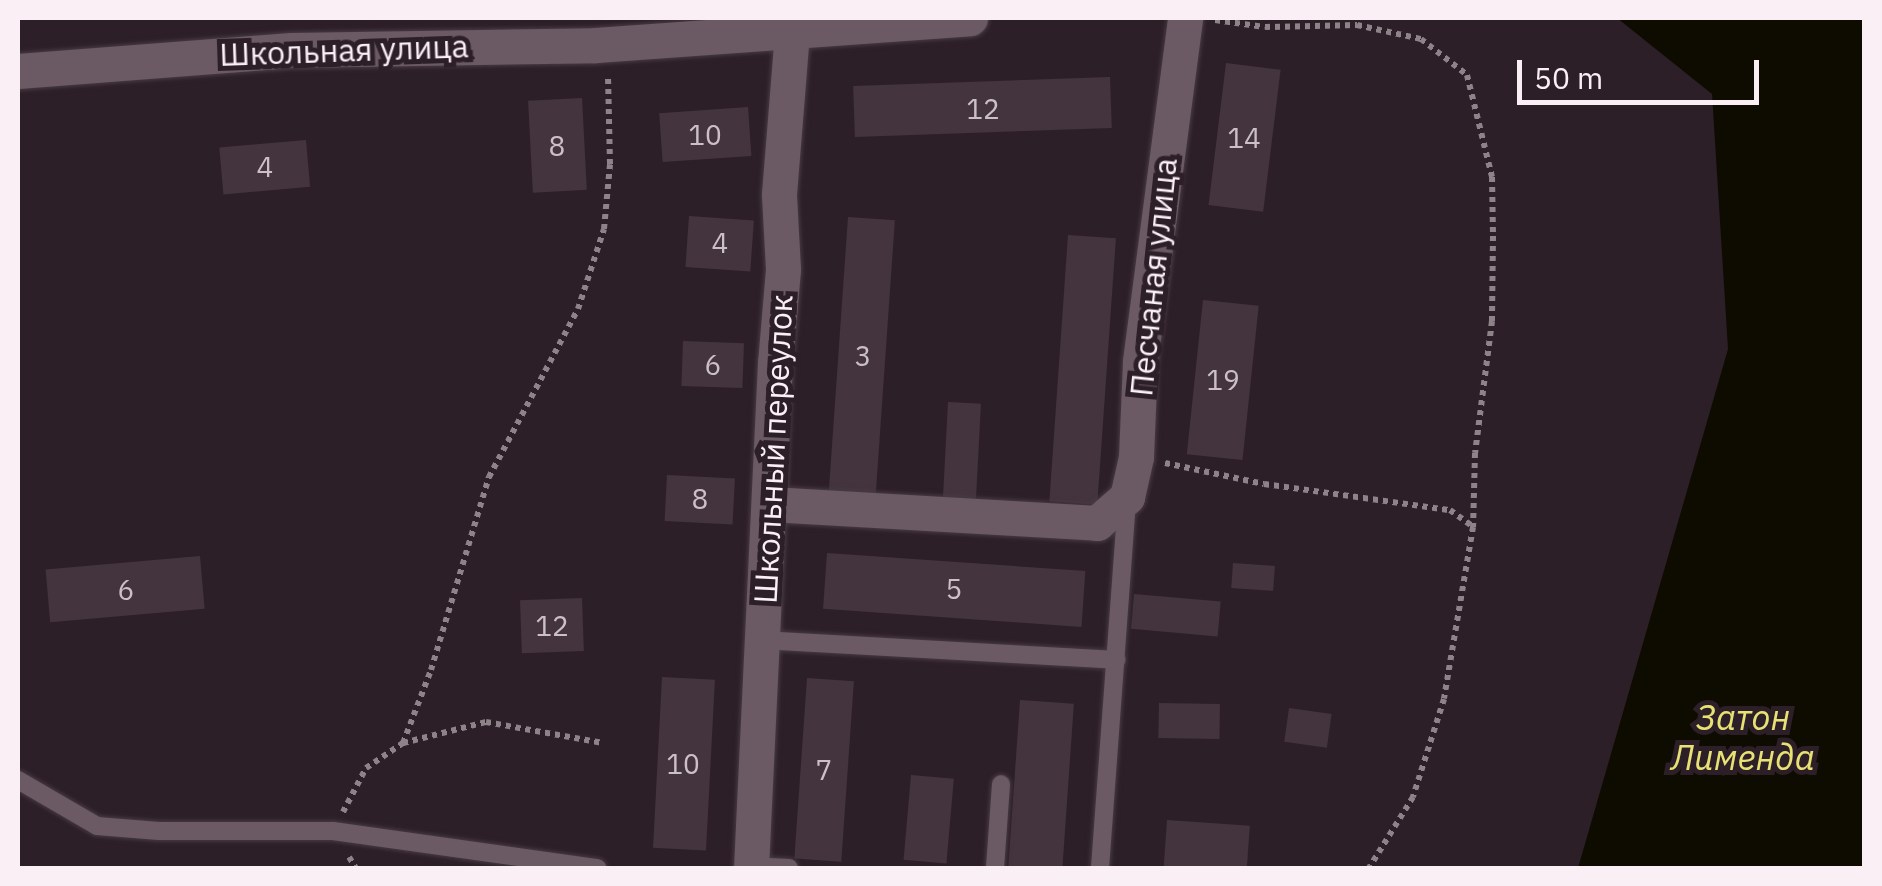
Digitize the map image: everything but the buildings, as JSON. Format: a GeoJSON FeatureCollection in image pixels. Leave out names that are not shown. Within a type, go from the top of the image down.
{"type":"FeatureCollection","features":[{"type":"Feature","properties":{"kind":"street","name":"Школьная улица"},"geometry":{"type":"LineString","coordinates":[[18,71],[272,51],[608,44],[970,18]]}},
{"type":"Feature","properties":{"kind":"street","name":"Песчаная улица"},"geometry":{"type":"LineString","coordinates":[[1128,497],[1136,457],[1140,361],[1185,18]]}},
{"type":"Feature","properties":{"kind":"street","name":"Школьный переулок"},"geometry":{"type":"LineString","coordinates":[[748,868],[783,268],[779,194],[792,32]]}},
{"type":"Feature","properties":{"kind":"street"},"geometry":{"type":"LineString","coordinates":[[770,504],[1097,522],[1128,497]]}},
{"type":"Feature","properties":{"kind":"lane"},"geometry":{"type":"LineString","coordinates":[[1100,868],[1128,497]]}},
{"type":"Feature","properties":{"kind":"lane"},"geometry":{"type":"LineString","coordinates":[[762,640],[1116,660]]}},
{"type":"Feature","properties":{"kind":"lane"},"geometry":{"type":"LineString","coordinates":[[18,780],[97,826],[158,831],[332,831],[597,868]]}},
{"type":"Feature","properties":{"kind":"lane"},"geometry":{"type":"LineString","coordinates":[[995,868],[1001,784]]}},
{"type":"Feature","properties":{"kind":"lane"},"geometry":{"type":"LineString","coordinates":[[748,868],[789,868]]}},
{"type":"Feature","properties":{"kind":"path"},"geometry":{"type":"LineString","coordinates":[[1198,18],[1265,27],[1373,28],[1421,39],[1468,75],[1484,132],[1492,196],[1492,321],[1475,453],[1473,527],[1444,699],[1413,797],[1369,868]]}},
{"type":"Feature","properties":{"kind":"path"},"geometry":{"type":"LineString","coordinates":[[403,743],[431,670],[488,478],[578,309],[604,229],[610,164],[608,44]]}},
{"type":"Feature","properties":{"kind":"path"},"geometry":{"type":"LineString","coordinates":[[1136,457],[1264,484],[1450,510],[1473,527]]}},
{"type":"Feature","properties":{"kind":"path"},"geometry":{"type":"LineString","coordinates":[[332,831],[366,768],[403,743],[486,722],[603,743]]}},
{"type":"Feature","properties":{"kind":"water","name":"Затон Лименда"},"geometry":{"type":"Polygon","coordinates":[[[1617,18],[1864,18],[1864,868],[1578,868],[1728,349],[1712,94],[1617,18]]]}}]}
